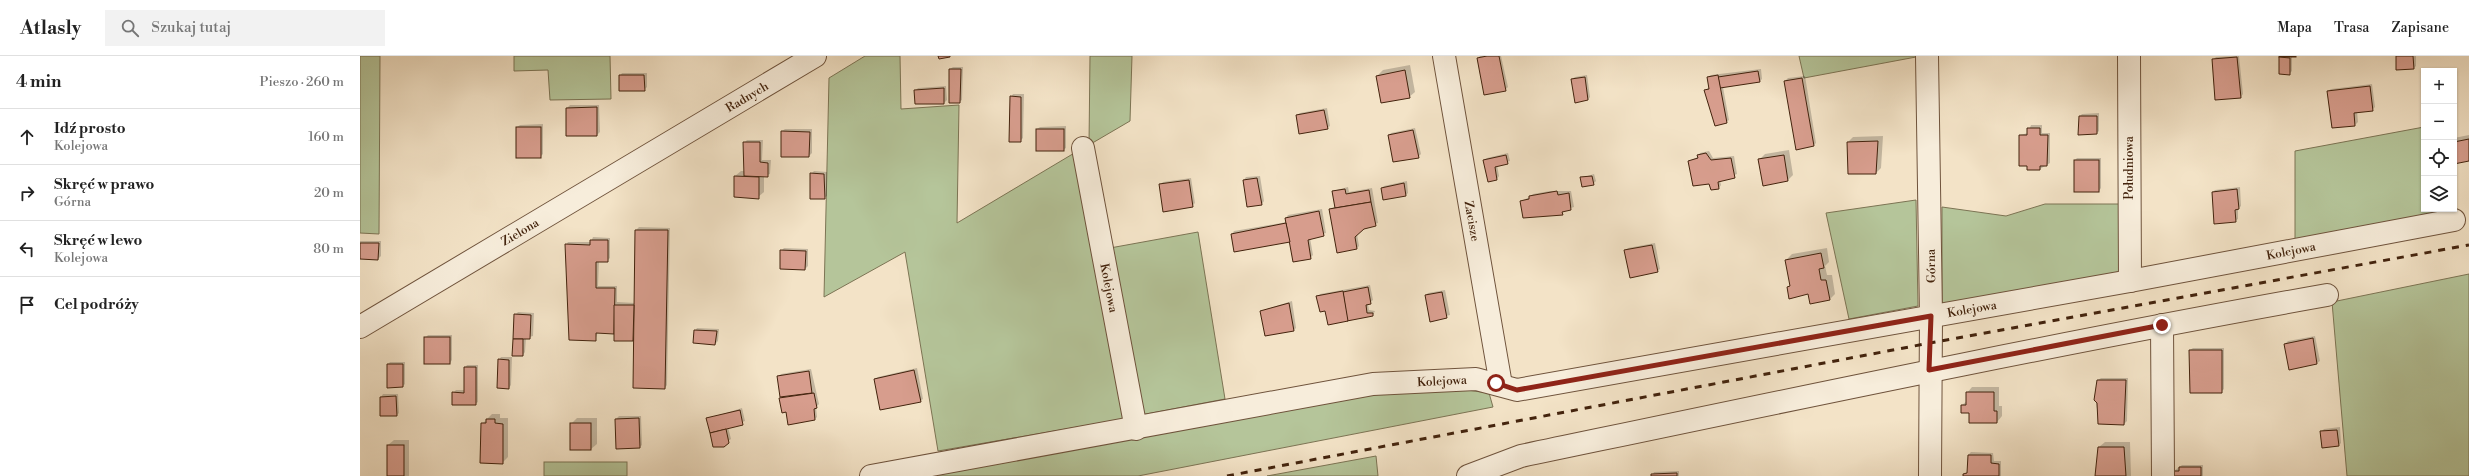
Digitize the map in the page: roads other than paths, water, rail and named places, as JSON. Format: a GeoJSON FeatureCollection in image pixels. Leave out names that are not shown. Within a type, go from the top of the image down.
{"type":"FeatureCollection","features":[{"type":"Feature","properties":{"kind":"street","name":"Radnych"},"geometry":{"type":"LineString","coordinates":[[679,136],[815,56]]}},
{"type":"Feature","properties":{"kind":"street","name":"Zacisze"},"geometry":{"type":"LineString","coordinates":[[1444,56],[1501,385]]}},
{"type":"Feature","properties":{"kind":"street","name":"Górna"},"geometry":{"type":"LineString","coordinates":[[1927,56],[1931,316],[1929,370],[1930,476]]}},
{"type":"Feature","properties":{"kind":"street","name":"Południowa"},"geometry":{"type":"LineString","coordinates":[[2129,56],[2130,281]]}},
{"type":"Feature","properties":{"kind":"street","name":"Zielona"},"geometry":{"type":"LineString","coordinates":[[360,327],[679,136]]}},
{"type":"Feature","properties":{"kind":"street","name":"Kolejowa"},"geometry":{"type":"LineString","coordinates":[[1083,148],[1136,429]]}},
{"type":"Feature","properties":{"kind":"street","name":"Kolejowa"},"geometry":{"type":"LineString","coordinates":[[871,476],[1136,429],[1373,384],[1476,379],[1517,390],[2130,281],[2454,220]]}},
{"type":"Feature","properties":{"kind":"street"},"geometry":{"type":"LineString","coordinates":[[1468,476],[1521,466],[1929,370],[2162,325],[2328,296]]}},
{"type":"Feature","properties":{"kind":"street"},"geometry":{"type":"LineString","coordinates":[[2162,325],[2163,476]]}},
{"type":"Feature","properties":{"kind":"railway"},"geometry":{"type":"LineString","coordinates":[[1227,476],[1930,343],[2469,245]]}}]}
